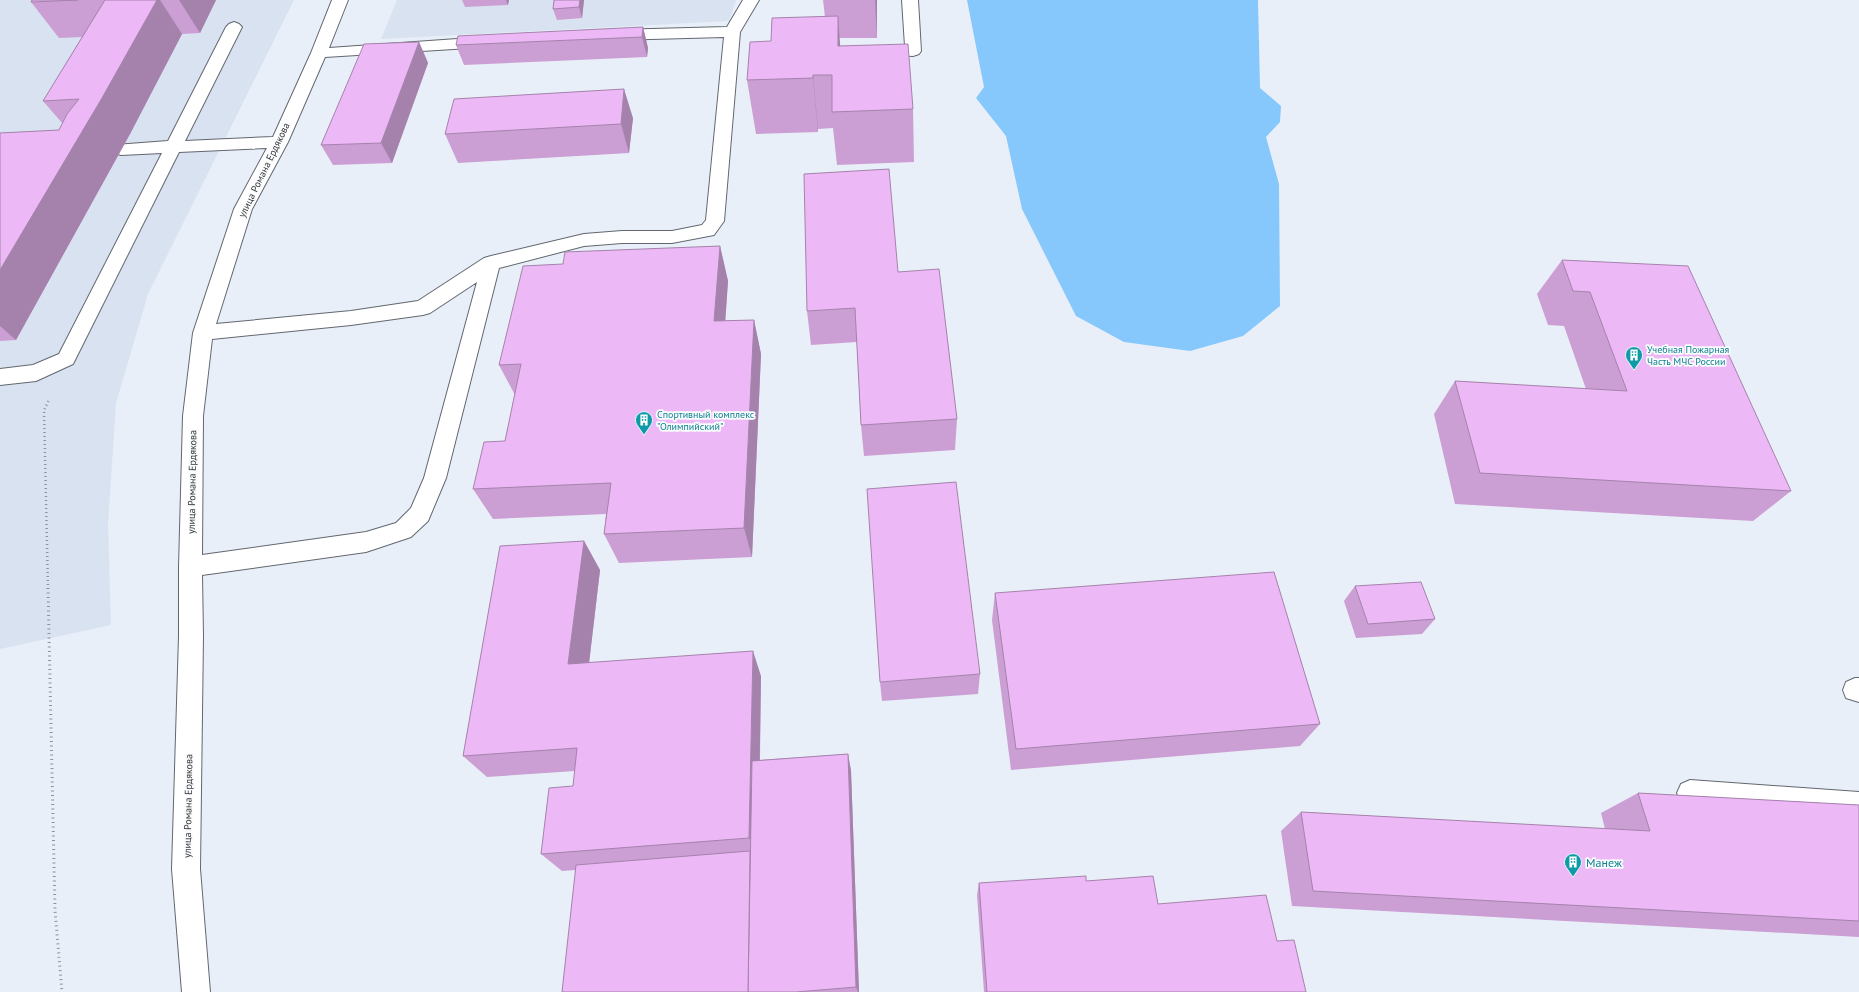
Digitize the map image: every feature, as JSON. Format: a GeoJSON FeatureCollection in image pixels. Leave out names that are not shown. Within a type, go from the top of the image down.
{"type":"FeatureCollection","features":[{"type":"Feature","properties":{"kind":"street","name":"улица Романа Ердякова"},"geometry":{"type":"LineString","coordinates":[[196,992],[186,869],[192,636],[190,567],[193,416],[203,334],[243,209],[279,142],[320,52],[340,0]]}},
{"type":"Feature","properties":{"kind":"street"},"geometry":{"type":"LineString","coordinates":[[203,334],[351,318],[423,308],[491,263],[584,240],[622,237],[672,238],[708,230],[715,221],[738,52],[732,32],[751,0]]}},
{"type":"Feature","properties":{"kind":"street"},"geometry":{"type":"LineString","coordinates":[[865,51],[913,51],[910,0]]}},
{"type":"Feature","properties":{"kind":"street"},"geometry":{"type":"LineString","coordinates":[[0,377],[36,373],[66,359],[234,27]]}},
{"type":"Feature","properties":{"kind":"street"},"geometry":{"type":"LineString","coordinates":[[595,36],[732,32]]}},
{"type":"Feature","properties":{"kind":"street"},"geometry":{"type":"LineString","coordinates":[[320,52],[499,41]]}},
{"type":"Feature","properties":{"kind":"street"},"geometry":{"type":"LineString","coordinates":[[121,149],[174,148],[279,142]]}},
{"type":"Feature","properties":{"kind":"street"},"geometry":{"type":"LineString","coordinates":[[190,567],[366,542],[403,530],[420,514],[435,478],[491,263]]}},
{"type":"Feature","properties":{"kind":"street"},"geometry":{"type":"LineString","coordinates":[[1690,793],[1859,805]]}},
{"type":"Feature","properties":{"kind":"path"},"geometry":{"type":"LineString","coordinates":[[62,992],[55,910],[44,410],[66,359]]}},
{"type":"Feature","properties":{"kind":"shaded area"},"geometry":{"type":"Polygon","coordinates":[[[0,0],[294,0],[148,294],[116,403],[108,524],[111,625],[0,649],[0,0]]]}},
{"type":"Feature","properties":{"kind":"shaded area"},"geometry":{"type":"Polygon","coordinates":[[[397,0],[736,0],[729,21],[381,39],[397,0]]]}},
{"type":"Feature","properties":{"kind":"water"},"geometry":{"type":"Polygon","coordinates":[[[967,0],[1258,0],[1260,88],[1281,106],[1280,122],[1266,137],[1279,184],[1280,306],[1243,336],[1190,351],[1124,342],[1076,316],[1022,209],[1006,136],[976,98],[984,87],[967,0]]]}},
{"type":"Feature","properties":{"kind":"building"},"geometry":{"type":"Polygon","coordinates":[[[32,0],[78,0],[31,2],[32,0]]]}},
{"type":"Feature","properties":{"kind":"building"},"geometry":{"type":"Polygon","coordinates":[[[105,0],[157,0],[102,98],[0,270],[0,133],[59,130],[67,114],[79,99],[43,101],[105,0]]]}},
{"type":"Feature","properties":{"kind":"building"},"geometry":{"type":"Polygon","coordinates":[[[554,0],[580,0],[579,7],[553,9],[554,0]]]}},
{"type":"Feature","properties":{"kind":"building"},"geometry":{"type":"Polygon","coordinates":[[[838,16],[838,46],[908,44],[913,109],[832,112],[832,75],[813,75],[813,78],[747,80],[750,42],[771,41],[772,18],[838,16]]]}},
{"type":"Feature","properties":{"kind":"building"},"geometry":{"type":"Polygon","coordinates":[[[643,27],[642,37],[456,45],[458,36],[643,27]]]}},
{"type":"Feature","properties":{"kind":"building"},"geometry":{"type":"Polygon","coordinates":[[[419,42],[381,143],[321,145],[364,44],[419,42]]]}},
{"type":"Feature","properties":{"kind":"building"},"geometry":{"type":"Polygon","coordinates":[[[624,89],[621,124],[445,134],[454,99],[624,89]]]}},
{"type":"Feature","properties":{"kind":"building"},"geometry":{"type":"Polygon","coordinates":[[[889,169],[898,272],[939,269],[957,419],[861,425],[855,308],[807,311],[804,174],[889,169]]]}},
{"type":"Feature","properties":{"kind":"building","name":"Спортивный комплекс \"Олимпийский\""},"geometry":{"type":"Polygon","coordinates":[[[720,246],[714,321],[754,320],[744,528],[604,534],[611,483],[473,489],[484,442],[505,441],[521,364],[499,365],[523,266],[563,264],[565,252],[720,246]]]}},
{"type":"Feature","properties":{"kind":"building"},"geometry":{"type":"Polygon","coordinates":[[[1562,260],[1688,266],[1791,491],[1480,473],[1455,381],[1627,391],[1590,292],[1573,291],[1562,260]]]}},
{"type":"Feature","properties":{"kind":"building"},"geometry":{"type":"Polygon","coordinates":[[[956,482],[980,674],[880,682],[867,489],[956,482]]]}},
{"type":"Feature","properties":{"kind":"building"},"geometry":{"type":"Polygon","coordinates":[[[584,541],[568,664],[753,651],[749,838],[541,854],[549,788],[573,786],[577,748],[463,756],[500,546],[584,541]]]}},
{"type":"Feature","properties":{"kind":"building"},"geometry":{"type":"Polygon","coordinates":[[[1274,572],[1320,724],[1016,749],[995,593],[1274,572]]]}},
{"type":"Feature","properties":{"kind":"building"},"geometry":{"type":"Polygon","coordinates":[[[1421,582],[1435,619],[1368,624],[1355,586],[1421,582]]]}},
{"type":"Feature","properties":{"kind":"building"},"geometry":{"type":"Polygon","coordinates":[[[848,754],[856,987],[796,992],[748,992],[752,761],[848,754]]]}},
{"type":"Feature","properties":{"kind":"building","name":"Манеж"},"geometry":{"type":"Polygon","coordinates":[[[1638,793],[1859,805],[1859,921],[1313,891],[1301,812],[1650,831],[1638,793]]]}},
{"type":"Feature","properties":{"kind":"building"},"geometry":{"type":"Polygon","coordinates":[[[750,851],[748,992],[562,992],[576,865],[750,851]]]}},
{"type":"Feature","properties":{"kind":"building"},"geometry":{"type":"Polygon","coordinates":[[[1086,876],[1086,881],[1153,876],[1158,904],[1266,895],[1277,941],[1294,940],[1306,992],[987,992],[979,883],[1086,876]]]}},
{"type":"Feature","properties":{"kind":"place","name":"Учебная Пожарная Часть МЧС России"},"geometry":{"type":"Point","coordinates":[1634,370]}},
{"type":"Feature","properties":{"kind":"place","name":"Спортивный комплекс \"Олимпийский\""},"geometry":{"type":"Point","coordinates":[644,435]}},
{"type":"Feature","properties":{"kind":"place","name":"Манеж"},"geometry":{"type":"Point","coordinates":[1573,877]}}]}
